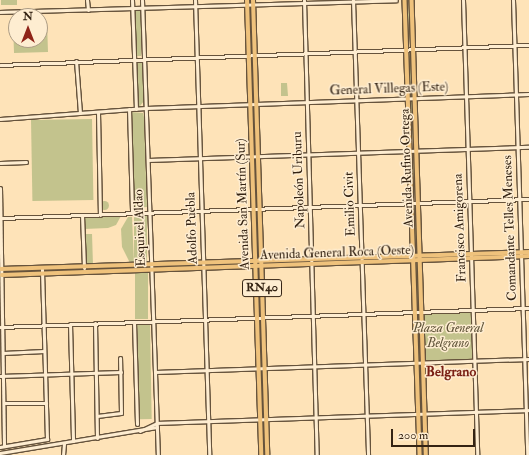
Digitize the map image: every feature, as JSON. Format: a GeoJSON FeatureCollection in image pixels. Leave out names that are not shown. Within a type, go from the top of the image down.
{"type":"FeatureCollection","features":[{"type":"Feature","properties":{"kind":"highway","name":"Avenida San Martín (Sur)"},"geometry":{"type":"LineString","coordinates":[[247,0],[261,455]]}},
{"type":"Feature","properties":{"kind":"highway","name":"Avenida San Martín (Sur)"},"geometry":{"type":"LineString","coordinates":[[253,0],[267,455]]}},
{"type":"Feature","properties":{"kind":"main road","name":"Avenida Rufino Ortega"},"geometry":{"type":"LineString","coordinates":[[405,0],[420,455]]}},
{"type":"Feature","properties":{"kind":"main road","name":"Avenida Rufino Ortega"},"geometry":{"type":"LineString","coordinates":[[412,0],[426,455]]}},
{"type":"Feature","properties":{"kind":"main road"},"geometry":{"type":"LineString","coordinates":[[521,254],[529,252]]}},
{"type":"Feature","properties":{"kind":"main road"},"geometry":{"type":"LineString","coordinates":[[521,254],[529,256]]}},
{"type":"Feature","properties":{"kind":"main road","name":"Avenida General Roca (Oeste)"},"geometry":{"type":"LineString","coordinates":[[1,275],[521,254]]}},
{"type":"Feature","properties":{"kind":"main road","name":"Avenida General Roca (Oeste)"},"geometry":{"type":"LineString","coordinates":[[1,269],[151,268]]}},
{"type":"Feature","properties":{"kind":"street"},"geometry":{"type":"LineString","coordinates":[[87,0],[88,10]]}},
{"type":"Feature","properties":{"kind":"street"},"geometry":{"type":"LineString","coordinates":[[132,0],[136,109]]}},
{"type":"Feature","properties":{"kind":"street","name":"Esquivel Aldao"},"geometry":{"type":"LineString","coordinates":[[142,0],[158,455]]}},
{"type":"Feature","properties":{"kind":"street","name":"Adolfo Puebla"},"geometry":{"type":"LineString","coordinates":[[195,0],[209,455]]}},
{"type":"Feature","properties":{"kind":"street"},"geometry":{"type":"LineString","coordinates":[[0,12],[396,0]]}},
{"type":"Feature","properties":{"kind":"street","name":"Francisco Amigorena"},"geometry":{"type":"LineString","coordinates":[[463,0],[477,455]]}},
{"type":"Feature","properties":{"kind":"street","name":"Comandante Telles Meneses"},"geometry":{"type":"LineString","coordinates":[[513,0],[524,359],[527,410],[527,455]]}},
{"type":"Feature","properties":{"kind":"street","name":"Emilio Civit"},"geometry":{"type":"LineString","coordinates":[[353,1],[368,455]]}},
{"type":"Feature","properties":{"kind":"street","name":"Napoleón Uriburu"},"geometry":{"type":"LineString","coordinates":[[304,2],[317,455]]}},
{"type":"Feature","properties":{"kind":"street"},"geometry":{"type":"LineString","coordinates":[[0,65],[144,58],[529,45]]}},
{"type":"Feature","properties":{"kind":"street"},"geometry":{"type":"LineString","coordinates":[[76,61],[80,113]]}},
{"type":"Feature","properties":{"kind":"street","name":"General Villegas (Este)"},"geometry":{"type":"LineString","coordinates":[[0,120],[146,108],[529,94]]}},
{"type":"Feature","properties":{"kind":"street"},"geometry":{"type":"LineString","coordinates":[[129,109],[132,213]]}},
{"type":"Feature","properties":{"kind":"street"},"geometry":{"type":"LineString","coordinates":[[98,112],[100,214]]}},
{"type":"Feature","properties":{"kind":"street"},"geometry":{"type":"LineString","coordinates":[[148,160],[529,147]]}},
{"type":"Feature","properties":{"kind":"street"},"geometry":{"type":"LineString","coordinates":[[0,163],[26,162]]}},
{"type":"Feature","properties":{"kind":"street"},"geometry":{"type":"LineString","coordinates":[[0,188],[4,446]]}},
{"type":"Feature","properties":{"kind":"street"},"geometry":{"type":"LineString","coordinates":[[1,218],[150,213],[260,207],[529,199]]}},
{"type":"Feature","properties":{"kind":"street"},"geometry":{"type":"LineString","coordinates":[[82,215],[84,268]]}},
{"type":"Feature","properties":{"kind":"street"},"geometry":{"type":"LineString","coordinates":[[0,447],[45,440],[46,403],[42,268]]}},
{"type":"Feature","properties":{"kind":"street"},"geometry":{"type":"LineString","coordinates":[[1,326],[529,308]]}},
{"type":"Feature","properties":{"kind":"street"},"geometry":{"type":"LineString","coordinates":[[134,322],[137,424]]}},
{"type":"Feature","properties":{"kind":"street"},"geometry":{"type":"LineString","coordinates":[[95,323],[97,438]]}},
{"type":"Feature","properties":{"kind":"street"},"geometry":{"type":"LineString","coordinates":[[70,324],[73,441]]}},
{"type":"Feature","properties":{"kind":"street"},"geometry":{"type":"LineString","coordinates":[[3,353],[44,351]]}},
{"type":"Feature","properties":{"kind":"street"},"geometry":{"type":"LineString","coordinates":[[97,416],[121,413],[120,358]]}},
{"type":"Feature","properties":{"kind":"street"},"geometry":{"type":"LineString","coordinates":[[155,372],[529,358]]}},
{"type":"Feature","properties":{"kind":"street"},"geometry":{"type":"LineString","coordinates":[[2,376],[121,372]]}},
{"type":"Feature","properties":{"kind":"street"},"geometry":{"type":"LineString","coordinates":[[4,403],[46,403]]}},
{"type":"Feature","properties":{"kind":"street"},"geometry":{"type":"LineString","coordinates":[[140,431],[157,423],[527,410]]}},
{"type":"Feature","properties":{"kind":"street"},"geometry":{"type":"LineString","coordinates":[[0,453],[157,427]]}},
{"type":"Feature","properties":{"kind":"street"},"geometry":{"type":"LineString","coordinates":[[63,455],[64,443]]}},
{"type":"Feature","properties":{"kind":"green space"},"geometry":{"type":"Polygon","coordinates":[[[1,0],[17,0],[17,5],[1,5],[1,0]]]}},
{"type":"Feature","properties":{"kind":"green space"},"geometry":{"type":"Polygon","coordinates":[[[408,2],[411,44],[410,44],[408,2]]]}},
{"type":"Feature","properties":{"kind":"green space"},"geometry":{"type":"Polygon","coordinates":[[[135,11],[141,11],[141,56],[135,56],[135,11]]]}},
{"type":"Feature","properties":{"kind":"green space"},"geometry":{"type":"Polygon","coordinates":[[[14,48],[48,48],[48,52],[14,53],[14,48]]]}},
{"type":"Feature","properties":{"kind":"green space"},"geometry":{"type":"Polygon","coordinates":[[[410,52],[413,94],[411,96],[409,53],[410,52]]]}},
{"type":"Feature","properties":{"kind":"green space"},"geometry":{"type":"Polygon","coordinates":[[[136,60],[142,60],[144,101],[140,106],[138,106],[136,60]]]}},
{"type":"Feature","properties":{"kind":"green space"},"geometry":{"type":"Polygon","coordinates":[[[281,83],[287,83],[288,96],[281,96],[281,83]]]}},
{"type":"Feature","properties":{"kind":"green space"},"geometry":{"type":"Polygon","coordinates":[[[412,100],[414,143],[413,144],[410,102],[412,100]]]}},
{"type":"Feature","properties":{"kind":"green space"},"geometry":{"type":"Polygon","coordinates":[[[131,112],[143,113],[144,117],[147,207],[134,208],[131,112]]]}},
{"type":"Feature","properties":{"kind":"green space"},"geometry":{"type":"Polygon","coordinates":[[[92,119],[93,200],[32,201],[31,120],[92,119]]]}},
{"type":"Feature","properties":{"kind":"green space"},"geometry":{"type":"Polygon","coordinates":[[[413,155],[416,197],[415,197],[413,155]]]}},
{"type":"Feature","properties":{"kind":"green space"},"geometry":{"type":"Polygon","coordinates":[[[102,201],[106,201],[108,205],[106,209],[102,209],[100,207],[100,203],[102,201]]]}},
{"type":"Feature","properties":{"kind":"green space"},"geometry":{"type":"Polygon","coordinates":[[[415,206],[418,249],[416,250],[414,207],[415,206]]]}},
{"type":"Feature","properties":{"kind":"green space"},"geometry":{"type":"Polygon","coordinates":[[[121,216],[116,225],[108,228],[84,229],[84,217],[121,216]]]}},
{"type":"Feature","properties":{"kind":"green space"},"geometry":{"type":"Polygon","coordinates":[[[134,216],[147,216],[147,264],[134,264],[134,216]]]}},
{"type":"Feature","properties":{"kind":"green space"},"geometry":{"type":"Polygon","coordinates":[[[128,217],[132,217],[134,263],[130,263],[122,247],[121,229],[128,217]]]}},
{"type":"Feature","properties":{"kind":"green space"},"geometry":{"type":"Polygon","coordinates":[[[84,234],[92,234],[93,265],[86,266],[84,234]]]}},
{"type":"Feature","properties":{"kind":"green space"},"geometry":{"type":"Polygon","coordinates":[[[415,264],[417,264],[420,306],[418,306],[415,264]]]}},
{"type":"Feature","properties":{"kind":"green space"},"geometry":{"type":"Polygon","coordinates":[[[135,271],[148,271],[148,319],[135,319],[135,271]]]}},
{"type":"Feature","properties":{"kind":"green space","name":"Plaza General Belgrano"},"geometry":{"type":"Polygon","coordinates":[[[472,310],[474,360],[424,362],[422,312],[472,310]]]}},
{"type":"Feature","properties":{"kind":"green space"},"geometry":{"type":"Polygon","coordinates":[[[418,315],[421,357],[420,357],[418,315]]]}},
{"type":"Feature","properties":{"kind":"green space"},"geometry":{"type":"Polygon","coordinates":[[[137,323],[150,323],[152,419],[139,419],[137,323]]]}},
{"type":"Feature","properties":{"kind":"green space"},"geometry":{"type":"Polygon","coordinates":[[[420,365],[423,407],[422,407],[420,365]]]}},
{"type":"Feature","properties":{"kind":"green space"},"geometry":{"type":"Polygon","coordinates":[[[422,417],[423,419],[424,455],[422,455],[422,417]]]}},
{"type":"Feature","properties":{"kind":"district","name":"Belgrano"},"geometry":{"type":"Point","coordinates":[451,372]}}]}
